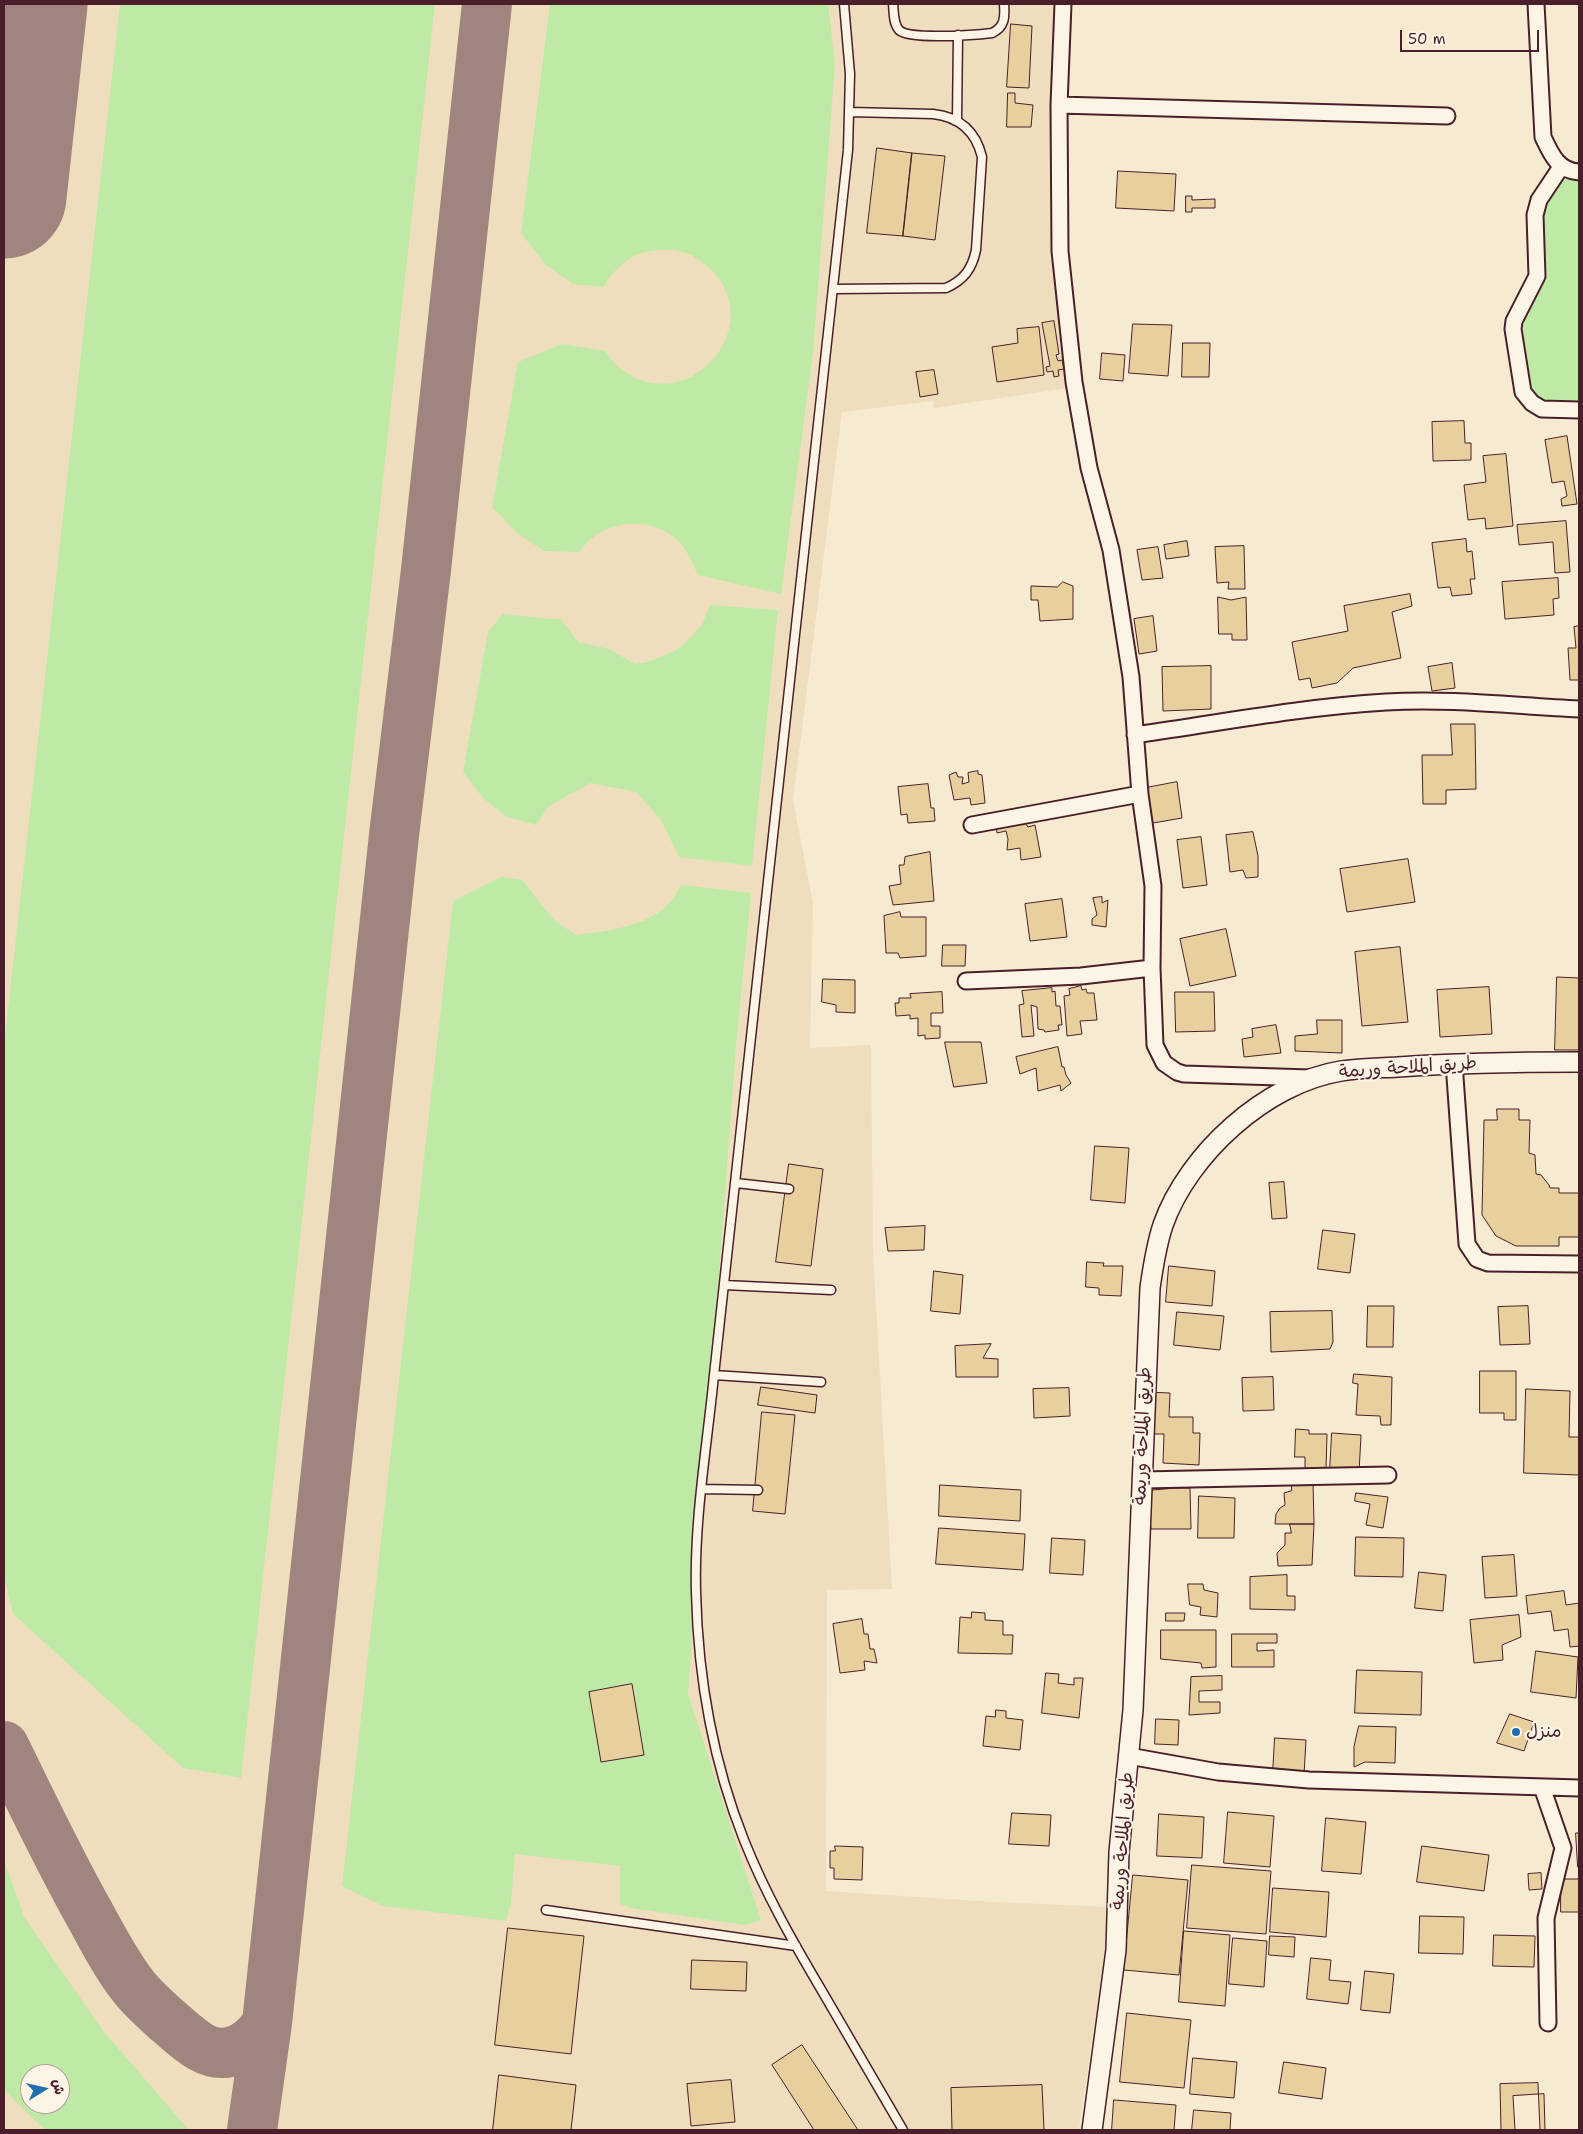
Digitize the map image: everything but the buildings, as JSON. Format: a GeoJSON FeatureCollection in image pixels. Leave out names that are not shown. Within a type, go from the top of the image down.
{"type":"FeatureCollection","features":[{"type":"Feature","properties":{"kind":"street"},"geometry":{"type":"LineString","coordinates":[[1063,4],[1058,105],[1060,251],[1074,382],[1088,468],[1112,550],[1131,677],[1140,794],[1153,886],[1152,968],[1155,1045],[1159,1054],[1170,1068],[1184,1074],[1311,1078]]}},
{"type":"Feature","properties":{"kind":"street"},"geometry":{"type":"LineString","coordinates":[[1536,4],[1543,137],[1551,155],[1561,167],[1579,172]]}},
{"type":"Feature","properties":{"kind":"street"},"geometry":{"type":"LineString","coordinates":[[1058,105],[1447,116]]}},
{"type":"Feature","properties":{"kind":"street"},"geometry":{"type":"LineString","coordinates":[[1561,167],[1539,200],[1535,214],[1537,276],[1514,321],[1513,329],[1523,392],[1532,403],[1542,409],[1579,410]]}},
{"type":"Feature","properties":{"kind":"street"},"geometry":{"type":"LineString","coordinates":[[1135,735],[1284,713],[1386,702],[1438,701],[1579,710]]}},
{"type":"Feature","properties":{"kind":"street"},"geometry":{"type":"LineString","coordinates":[[972,825],[1140,794]]}},
{"type":"Feature","properties":{"kind":"street"},"geometry":{"type":"LineString","coordinates":[[966,980],[1082,976],[1152,968]]}},
{"type":"Feature","properties":{"kind":"street","name":"طريق الملاحة وريمة"},"geometry":{"type":"LineString","coordinates":[[1092,2130],[1116,1950],[1119,1852],[1129,1756],[1137,1620],[1150,1288],[1154,1255],[1163,1224],[1177,1194],[1194,1167],[1216,1143],[1238,1122],[1262,1104],[1286,1089],[1311,1078],[1341,1071],[1454,1063],[1579,1062]]}},
{"type":"Feature","properties":{"kind":"street"},"geometry":{"type":"LineString","coordinates":[[1454,1063],[1467,1244],[1477,1259],[1488,1263],[1579,1264]]}},
{"type":"Feature","properties":{"kind":"street"},"geometry":{"type":"LineString","coordinates":[[1142,1480],[1388,1476]]}},
{"type":"Feature","properties":{"kind":"street"},"geometry":{"type":"LineString","coordinates":[[1129,1756],[1218,1772],[1309,1780],[1579,1788]]}},
{"type":"Feature","properties":{"kind":"street"},"geometry":{"type":"LineString","coordinates":[[1542,1787],[1563,1848],[1546,1918],[1548,2023]]}},
{"type":"Feature","properties":{"kind":"lane"},"geometry":{"type":"LineString","coordinates":[[844,4],[849,65],[850,112],[848,150],[714,1375],[697,1540],[696,1591],[698,1642],[704,1692],[712,1734],[727,1792],[744,1840],[764,1887],[796,1946],[903,2130]]}},
{"type":"Feature","properties":{"kind":"lane"},"geometry":{"type":"LineString","coordinates":[[893,4],[895,24],[906,35],[913,36],[986,34],[998,31],[1004,20],[1004,4]]}},
{"type":"Feature","properties":{"kind":"lane"},"geometry":{"type":"LineString","coordinates":[[957,120],[958,35]]}},
{"type":"Feature","properties":{"kind":"lane"},"geometry":{"type":"LineString","coordinates":[[833,289],[934,290],[946,288],[958,283],[967,274],[973,263],[976,250],[982,158],[980,146],[974,136],[957,120],[946,115],[850,112]]}},
{"type":"Feature","properties":{"kind":"lane"},"geometry":{"type":"LineString","coordinates":[[736,1183],[789,1189]]}},
{"type":"Feature","properties":{"kind":"lane"},"geometry":{"type":"LineString","coordinates":[[724,1285],[831,1290]]}},
{"type":"Feature","properties":{"kind":"lane"},"geometry":{"type":"LineString","coordinates":[[714,1375],[821,1382]]}},
{"type":"Feature","properties":{"kind":"lane"},"geometry":{"type":"LineString","coordinates":[[702,1489],[758,1490]]}},
{"type":"Feature","properties":{"kind":"lane"},"geometry":{"type":"LineString","coordinates":[[546,1910],[796,1946]]}},
{"type":"Feature","properties":{"kind":"shaded area"},"geometry":{"type":"Polygon","coordinates":[[[4,4],[1062,4],[1057,249],[1075,387],[934,408],[933,401],[842,412],[793,800],[813,903],[810,1048],[871,1045],[873,1252],[892,1589],[827,1590],[826,1891],[994,1902],[1111,1907],[1079,2130],[4,2130],[4,4]]]}},
{"type":"Feature","properties":{"kind":"green space"},"geometry":{"type":"Polygon","coordinates":[[[120,4],[435,4],[241,1778],[183,1768],[13,1614],[4,1576],[4,1045],[120,4]]]}},
{"type":"Feature","properties":{"kind":"green space"},"geometry":{"type":"Polygon","coordinates":[[[550,4],[828,4],[835,64],[813,353],[781,594],[698,575],[680,543],[667,532],[657,528],[636,524],[615,526],[596,535],[579,552],[544,551],[517,533],[492,507],[518,362],[562,344],[605,351],[620,368],[646,382],[671,383],[694,375],[713,360],[726,339],[731,315],[726,291],[709,268],[688,254],[673,250],[640,253],[624,262],[603,287],[573,284],[546,265],[521,233],[550,4]]]}},
{"type":"Feature","properties":{"kind":"green space"},"geometry":{"type":"Polygon","coordinates":[[[1561,167],[1579,172],[1579,410],[1532,403],[1514,321],[1533,285],[1535,215],[1561,167]]]}},
{"type":"Feature","properties":{"kind":"green space"},"geometry":{"type":"Polygon","coordinates":[[[710,605],[778,610],[752,866],[679,857],[661,820],[636,792],[590,783],[549,806],[536,825],[507,817],[483,798],[463,772],[488,632],[503,614],[562,620],[578,642],[609,649],[635,664],[648,662],[681,647],[702,625],[710,605]]]}},
{"type":"Feature","properties":{"kind":"green space"},"geometry":{"type":"Polygon","coordinates":[[[501,877],[522,880],[554,920],[576,935],[621,928],[642,921],[665,908],[681,885],[751,893],[736,1046],[688,1694],[761,1920],[744,1925],[631,1908],[620,1904],[620,1866],[515,1854],[511,1903],[506,1921],[383,1906],[342,1886],[453,901],[501,877]]]}},
{"type":"Feature","properties":{"kind":"green space"},"geometry":{"type":"Polygon","coordinates":[[[4,1860],[24,1917],[104,2032],[189,2130],[45,2130],[29,2114],[70,2114],[70,2064],[20,2064],[20,2106],[4,2090],[4,1860]]]}},
{"type":"Feature","properties":{"kind":"taxiway"},"geometry":{"type":"LineString","coordinates":[[252,2130],[267,2023],[394,835],[426,570],[487,4]]}},
{"type":"Feature","properties":{"kind":"taxiway"},"geometry":{"type":"LineString","coordinates":[[4,1746],[100,1933],[121,1969],[141,1995],[188,2038],[211,2051],[220,2053],[230,2052],[247,2045],[267,2023]]}},
{"type":"Feature","properties":{"kind":"runway"},"geometry":{"type":"LineString","coordinates":[[4,196],[25,4]]}},
{"type":"Feature","properties":{"kind":"place","name":"منزل"},"geometry":{"type":"Point","coordinates":[1516,1732]}}]}
